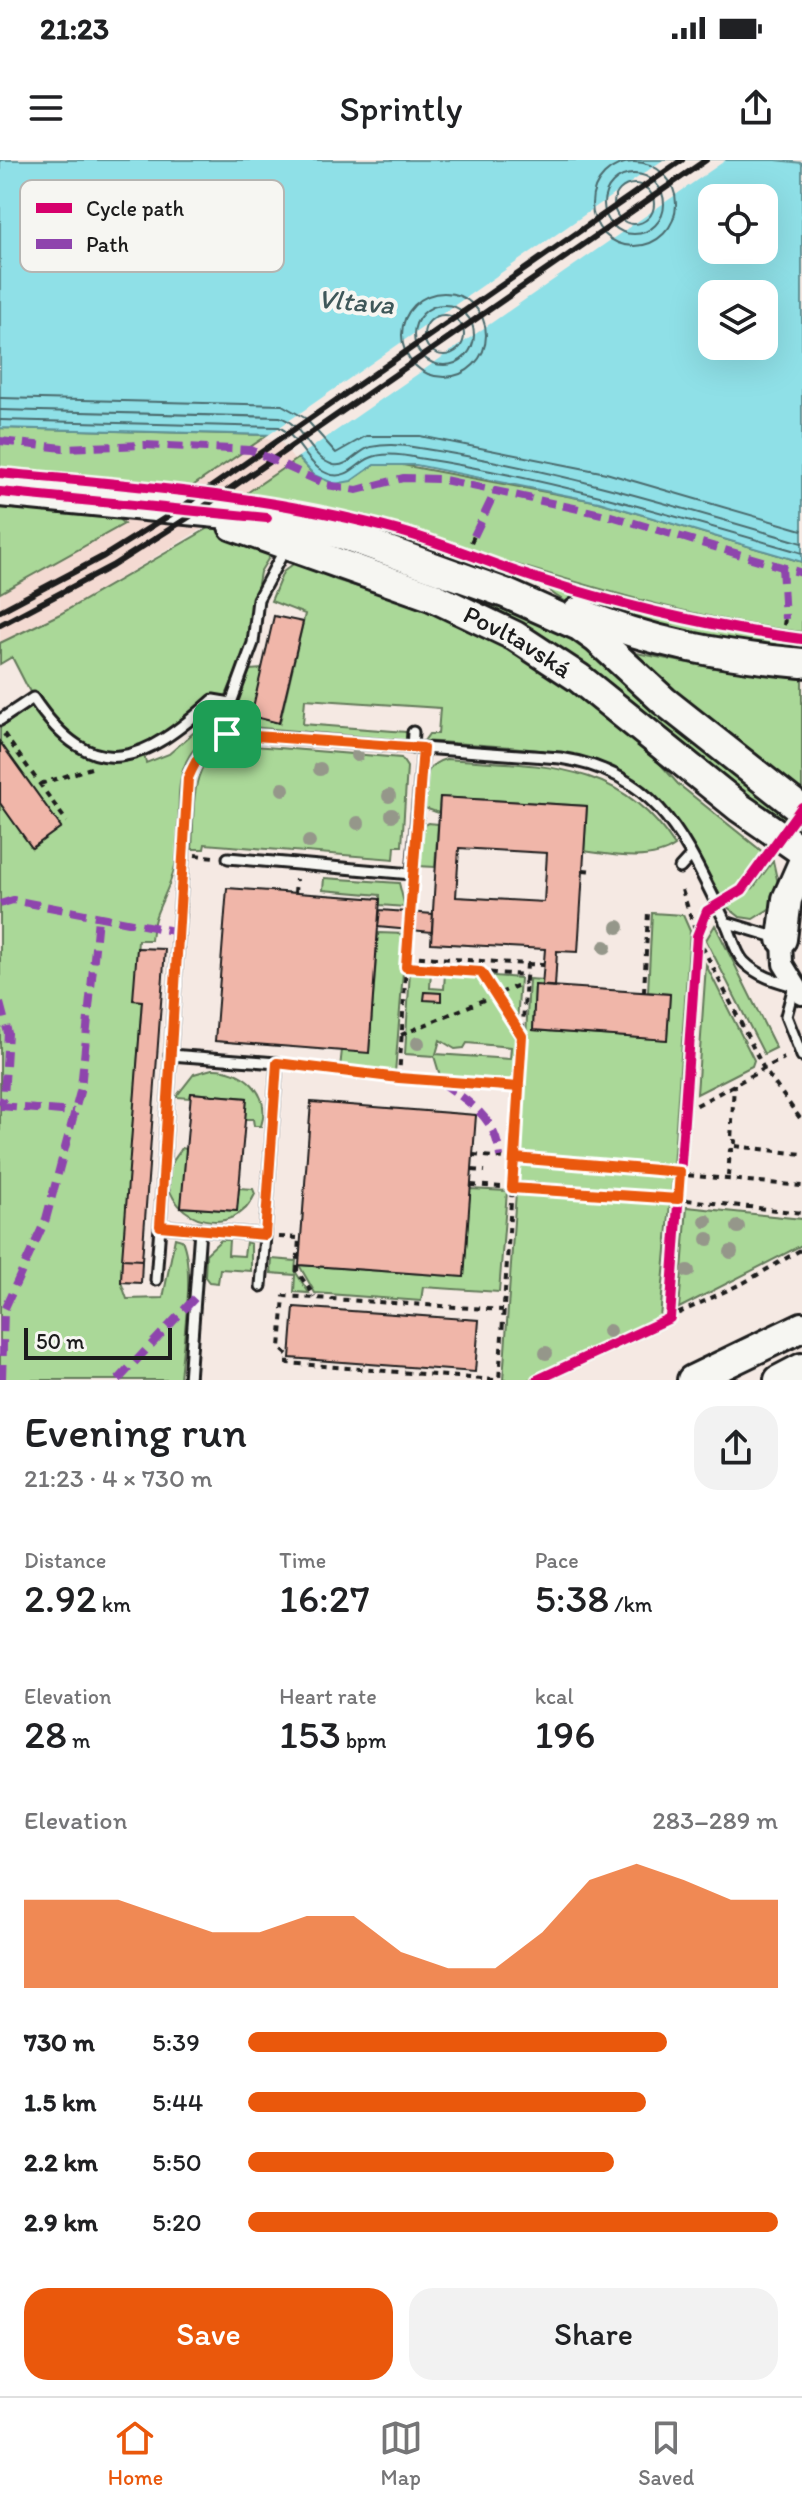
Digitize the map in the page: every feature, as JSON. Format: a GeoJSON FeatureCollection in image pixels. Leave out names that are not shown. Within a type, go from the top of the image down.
{"type":"FeatureCollection","features":[{"type":"Feature","properties":{"kind":"main road","name":"Povltavská"},"geometry":{"type":"LineString","coordinates":[[0,492],[278,519],[445,558],[579,626],[621,659],[664,701],[802,810]]}},
{"type":"Feature","properties":{"kind":"main road","name":"Povltavská"},"geometry":{"type":"LineString","coordinates":[[190,511],[444,601],[535,648],[612,704],[740,808],[802,851]]}},
{"type":"Feature","properties":{"kind":"main road"},"geometry":{"type":"LineString","coordinates":[[445,558],[620,629],[670,644],[792,646]]}},
{"type":"Feature","properties":{"kind":"main road"},"geometry":{"type":"LineString","coordinates":[[792,934],[787,899],[802,865]]}},
{"type":"Feature","properties":{"kind":"main road"},"geometry":{"type":"LineString","coordinates":[[792,934],[802,915]]}},
{"type":"Feature","properties":{"kind":"main road"},"geometry":{"type":"LineString","coordinates":[[692,1380],[802,1327]]}},
{"type":"Feature","properties":{"kind":"main road"},"geometry":{"type":"LineString","coordinates":[[779,1380],[802,1368]]}},
{"type":"Feature","properties":{"kind":"street"},"geometry":{"type":"LineString","coordinates":[[792,934],[783,964],[798,991]]}},
{"type":"Feature","properties":{"kind":"lane"},"geometry":{"type":"LineString","coordinates":[[227,734],[231,703],[253,643],[258,599],[287,544]]}},
{"type":"Feature","properties":{"kind":"lane"},"geometry":{"type":"LineString","coordinates":[[0,720],[33,698],[55,732],[80,748],[104,755],[136,755],[179,732],[213,700],[231,703]]}},
{"type":"Feature","properties":{"kind":"lane"},"geometry":{"type":"LineString","coordinates":[[412,748],[413,732]]}},
{"type":"Feature","properties":{"kind":"lane"},"geometry":{"type":"LineString","coordinates":[[156,1280],[188,778],[197,756],[207,744],[227,734],[593,763],[620,775],[651,798],[669,819],[691,856],[743,961],[766,978],[798,991],[786,1016],[802,1056]]}},
{"type":"Feature","properties":{"kind":"lane"},"geometry":{"type":"LineString","coordinates":[[228,858],[412,874],[423,748]]}},
{"type":"Feature","properties":{"kind":"lane"},"geometry":{"type":"LineString","coordinates":[[680,868],[691,856]]}},
{"type":"Feature","properties":{"kind":"lane"},"geometry":{"type":"LineString","coordinates":[[725,922],[792,934]]}},
{"type":"Feature","properties":{"kind":"lane"},"geometry":{"type":"LineString","coordinates":[[170,1055],[277,1063],[261,1286]]}},
{"type":"Feature","properties":{"kind":"lane"},"geometry":{"type":"LineString","coordinates":[[160,1226],[265,1235]]}},
{"type":"Feature","properties":{"kind":"lane"},"geometry":{"type":"LineString","coordinates":[[189,1380],[200,1229]]}},
{"type":"Feature","properties":{"kind":"path"},"geometry":{"type":"LineString","coordinates":[[466,553],[474,536]]}},
{"type":"Feature","properties":{"kind":"path"},"geometry":{"type":"LineString","coordinates":[[445,558],[466,553],[479,558]]}},
{"type":"Feature","properties":{"kind":"path"},"geometry":{"type":"LineString","coordinates":[[785,619],[792,646]]}},
{"type":"Feature","properties":{"kind":"path"},"geometry":{"type":"LineString","coordinates":[[768,634],[792,646]]}},
{"type":"Feature","properties":{"kind":"path"},"geometry":{"type":"LineString","coordinates":[[4,734],[67,822]]}},
{"type":"Feature","properties":{"kind":"path"},"geometry":{"type":"LineString","coordinates":[[725,901],[742,890],[767,857]]}},
{"type":"Feature","properties":{"kind":"path"},"geometry":{"type":"LineString","coordinates":[[583,870],[594,871]]}},
{"type":"Feature","properties":{"kind":"path"},"geometry":{"type":"LineString","coordinates":[[399,1078],[412,874]]}},
{"type":"Feature","properties":{"kind":"path"},"geometry":{"type":"LineString","coordinates":[[295,893],[296,884]]}},
{"type":"Feature","properties":{"kind":"path"},"geometry":{"type":"LineString","coordinates":[[682,890],[697,936],[764,1069],[802,1121]]}},
{"type":"Feature","properties":{"kind":"path"},"geometry":{"type":"LineString","coordinates":[[670,1318],[697,936],[707,911]]}},
{"type":"Feature","properties":{"kind":"path"},"geometry":{"type":"LineString","coordinates":[[644,992],[648,912]]}},
{"type":"Feature","properties":{"kind":"path"},"geometry":{"type":"LineString","coordinates":[[407,956],[544,965]]}},
{"type":"Feature","properties":{"kind":"path"},"geometry":{"type":"LineString","coordinates":[[503,1310],[284,1296],[280,1348],[288,1355],[288,1363],[496,1380],[503,1310],[515,1158],[527,964]]}},
{"type":"Feature","properties":{"kind":"path"},"geometry":{"type":"LineString","coordinates":[[406,967],[526,975]]}},
{"type":"Feature","properties":{"kind":"path"},"geometry":{"type":"LineString","coordinates":[[481,972],[522,1036]]}},
{"type":"Feature","properties":{"kind":"path"},"geometry":{"type":"LineString","coordinates":[[401,1035],[526,982]]}},
{"type":"Feature","properties":{"kind":"path"},"geometry":{"type":"LineString","coordinates":[[686,1111],[784,1058]]}},
{"type":"Feature","properties":{"kind":"path"},"geometry":{"type":"LineString","coordinates":[[277,1063],[399,1078],[519,1087]]}},
{"type":"Feature","properties":{"kind":"path"},"geometry":{"type":"LineString","coordinates":[[728,1176],[730,1150],[734,1150],[735,1146],[735,1141],[731,1141],[734,1083]]}},
{"type":"Feature","properties":{"kind":"path"},"geometry":{"type":"LineString","coordinates":[[735,1146],[802,1154]]}},
{"type":"Feature","properties":{"kind":"path"},"geometry":{"type":"LineString","coordinates":[[473,1155],[728,1176],[802,1186]]}},
{"type":"Feature","properties":{"kind":"path"},"geometry":{"type":"LineString","coordinates":[[472,1170],[485,1171]]}},
{"type":"Feature","properties":{"kind":"path"},"geometry":{"type":"LineString","coordinates":[[471,1185],[678,1199],[802,1213]]}},
{"type":"Feature","properties":{"kind":"path"},"geometry":{"type":"LineString","coordinates":[[265,1235],[299,1238],[297,1271],[315,1298]]}},
{"type":"Feature","properties":{"kind":"path"},"geometry":{"type":"LineString","coordinates":[[537,1380],[670,1318],[802,1249]]}},
{"type":"Feature","properties":{"kind":"shaded area"},"geometry":{"type":"Polygon","coordinates":[[[656,160],[728,160],[198,531],[60,614],[0,643],[0,593],[172,494],[656,160]]]}},
{"type":"Feature","properties":{"kind":"green space"},"geometry":{"type":"Polygon","coordinates":[[[0,428],[268,435],[185,491],[0,471],[0,428]]]}},
{"type":"Feature","properties":{"kind":"green space"},"geometry":{"type":"Polygon","coordinates":[[[298,458],[314,475],[351,481],[374,465],[392,463],[599,502],[802,562],[802,632],[731,621],[660,605],[383,526],[241,497],[298,458]]]}},
{"type":"Feature","properties":{"kind":"green space"},"geometry":{"type":"Polygon","coordinates":[[[0,504],[113,514],[124,524],[0,593],[0,504]]]}},
{"type":"Feature","properties":{"kind":"green space"},"geometry":{"type":"Polygon","coordinates":[[[209,528],[220,528],[273,551],[260,572],[247,647],[224,700],[203,702],[175,726],[142,746],[146,763],[169,754],[215,714],[223,719],[222,728],[201,742],[188,758],[182,775],[177,855],[151,940],[138,940],[134,999],[142,1001],[121,1282],[127,1299],[163,1298],[175,1238],[182,1240],[188,1289],[180,1380],[0,1380],[0,803],[32,847],[61,827],[0,742],[0,728],[31,707],[33,698],[12,657],[0,664],[0,643],[60,614],[209,528]]]}},
{"type":"Feature","properties":{"kind":"green space"},"geometry":{"type":"Polygon","coordinates":[[[374,560],[564,626],[628,688],[788,814],[780,824],[525,628],[447,588],[374,560]]]}},
{"type":"Feature","properties":{"kind":"green space"},"geometry":{"type":"Polygon","coordinates":[[[297,561],[336,580],[432,610],[533,662],[637,738],[678,784],[764,853],[741,883],[721,897],[692,846],[663,808],[634,782],[602,765],[566,754],[424,741],[429,734],[438,734],[440,708],[305,699],[303,724],[406,732],[411,741],[239,726],[235,706],[250,670],[262,669],[280,722],[305,614],[271,601],[283,572],[297,561]]]}},
{"type":"Feature","properties":{"kind":"green space"},"geometry":{"type":"Polygon","coordinates":[[[549,589],[720,632],[802,644],[802,654],[708,639],[625,621],[563,600],[549,589]]]}},
{"type":"Feature","properties":{"kind":"green space"},"geometry":{"type":"Polygon","coordinates":[[[631,652],[714,668],[802,679],[802,793],[662,683],[631,652]]]}},
{"type":"Feature","properties":{"kind":"green space"},"geometry":{"type":"Polygon","coordinates":[[[230,744],[401,758],[407,767],[402,846],[395,846],[394,859],[205,844],[204,849],[192,849],[194,803],[200,773],[216,751],[230,744]]]}},
{"type":"Feature","properties":{"kind":"green space"},"geometry":{"type":"Polygon","coordinates":[[[446,759],[544,767],[574,772],[602,782],[629,797],[653,818],[675,846],[655,855],[643,856],[584,851],[587,806],[440,797],[439,813],[422,807],[428,772],[432,766],[446,759]]]}},
{"type":"Feature","properties":{"kind":"green space"},"geometry":{"type":"Polygon","coordinates":[[[438,824],[435,867],[417,866],[421,826],[438,824]]]}},
{"type":"Feature","properties":{"kind":"green space"},"geometry":{"type":"Polygon","coordinates":[[[773,861],[779,888],[774,906],[753,919],[740,917],[726,906],[753,888],[773,861]]]}},
{"type":"Feature","properties":{"kind":"green space"},"geometry":{"type":"Polygon","coordinates":[[[324,878],[399,883],[405,907],[380,905],[380,895],[323,890],[324,878]]]}},
{"type":"Feature","properties":{"kind":"green space"},"geometry":{"type":"Polygon","coordinates":[[[652,913],[683,915],[690,931],[673,1167],[520,1154],[529,979],[543,980],[542,986],[535,986],[533,1030],[667,1040],[670,994],[648,992],[652,913]]]}},
{"type":"Feature","properties":{"kind":"green space"},"geometry":{"type":"Polygon","coordinates":[[[715,925],[776,1048],[764,1054],[706,940],[715,925]]]}},
{"type":"Feature","properties":{"kind":"green space"},"geometry":{"type":"Polygon","coordinates":[[[378,933],[406,934],[395,1073],[340,1068],[342,1050],[369,1052],[378,933]]]}},
{"type":"Feature","properties":{"kind":"green space"},"geometry":{"type":"Polygon","coordinates":[[[706,965],[754,1060],[752,1066],[697,1094],[706,965]]]}},
{"type":"Feature","properties":{"kind":"green space"},"geometry":{"type":"Polygon","coordinates":[[[410,970],[431,971],[430,988],[444,989],[445,972],[520,978],[513,1084],[441,1079],[434,1056],[405,1054],[410,970]],[[440,1040],[436,1054],[510,1059],[511,1047],[467,1043],[464,1048],[455,1049],[440,1040]]]}},
{"type":"Feature","properties":{"kind":"green space"},"geometry":{"type":"Polygon","coordinates":[[[212,1069],[244,1078],[259,1093],[263,1114],[261,1126],[254,1126],[253,1119],[245,1119],[247,1098],[191,1093],[190,1098],[176,1097],[194,1074],[212,1069]]]}},
{"type":"Feature","properties":{"kind":"green space"},"geometry":{"type":"Polygon","coordinates":[[[182,1148],[186,1149],[182,1207],[236,1211],[239,1188],[253,1189],[255,1194],[246,1208],[234,1217],[219,1221],[191,1215],[179,1205],[171,1192],[167,1172],[182,1148]]]}},
{"type":"Feature","properties":{"kind":"green space"},"geometry":{"type":"Polygon","coordinates":[[[519,1163],[673,1175],[671,1194],[517,1182],[519,1163]]]}},
{"type":"Feature","properties":{"kind":"green space"},"geometry":{"type":"Polygon","coordinates":[[[470,1189],[507,1191],[499,1292],[423,1287],[421,1301],[315,1293],[299,1265],[464,1277],[470,1189]]]}},
{"type":"Feature","properties":{"kind":"green space"},"geometry":{"type":"Polygon","coordinates":[[[516,1192],[670,1204],[660,1318],[528,1380],[503,1380],[516,1192]]]}},
{"type":"Feature","properties":{"kind":"green space"},"geometry":{"type":"Polygon","coordinates":[[[687,1207],[802,1219],[802,1245],[679,1308],[687,1207]]]}},
{"type":"Feature","properties":{"kind":"green space"},"geometry":{"type":"Polygon","coordinates":[[[221,1240],[229,1240],[228,1255],[244,1256],[246,1242],[251,1244],[251,1271],[220,1269],[218,1283],[209,1282],[205,1277],[206,1254],[221,1240]]]}},
{"type":"Feature","properties":{"kind":"green space"},"geometry":{"type":"Polygon","coordinates":[[[272,1259],[296,1261],[295,1271],[309,1293],[294,1292],[295,1275],[271,1273],[272,1259]]]}},
{"type":"Feature","properties":{"kind":"water","name":"Vltava"},"geometry":{"type":"Polygon","coordinates":[[[0,160],[776,160],[802,163],[802,562],[599,502],[416,465],[374,465],[351,481],[335,484],[314,475],[277,435],[0,428],[0,160]]]}},
{"type":"Feature","properties":{"kind":"pier"},"geometry":{"type":"Polygon","coordinates":[[[663,160],[726,160],[294,460],[282,443],[264,438],[663,160]]]}},
{"type":"Feature","properties":{"kind":"building"},"geometry":{"type":"Polygon","coordinates":[[[274,616],[303,622],[279,723],[251,716],[274,616]]]}},
{"type":"Feature","properties":{"kind":"building"},"geometry":{"type":"Polygon","coordinates":[[[0,742],[61,827],[32,848],[0,803],[0,742]]]}},
{"type":"Feature","properties":{"kind":"building"},"geometry":{"type":"Polygon","coordinates":[[[440,797],[587,806],[578,952],[557,951],[555,987],[542,986],[545,949],[431,943],[440,797]],[[459,848],[456,897],[544,902],[547,853],[459,848]]]}},
{"type":"Feature","properties":{"kind":"building"},"geometry":{"type":"Polygon","coordinates":[[[227,888],[380,899],[369,1053],[215,1041],[227,888]]]}},
{"type":"Feature","properties":{"kind":"building"},"geometry":{"type":"Polygon","coordinates":[[[380,910],[433,914],[432,932],[378,927],[380,910]]]}},
{"type":"Feature","properties":{"kind":"building"},"geometry":{"type":"Polygon","coordinates":[[[137,948],[165,949],[142,1260],[122,1259],[142,1001],[133,1000],[137,948]]]}},
{"type":"Feature","properties":{"kind":"building"},"geometry":{"type":"Polygon","coordinates":[[[535,985],[670,994],[667,1040],[533,1030],[535,985]]]}},
{"type":"Feature","properties":{"kind":"building"},"geometry":{"type":"Polygon","coordinates":[[[425,992],[441,993],[441,1001],[424,1000],[425,992]]]}},
{"type":"Feature","properties":{"kind":"building"},"geometry":{"type":"Polygon","coordinates":[[[191,1093],[247,1098],[237,1211],[181,1207],[191,1093]]]}},
{"type":"Feature","properties":{"kind":"building"},"geometry":{"type":"Polygon","coordinates":[[[311,1102],[476,1115],[464,1277],[299,1265],[311,1102]]]}},
{"type":"Feature","properties":{"kind":"building"},"geometry":{"type":"Polygon","coordinates":[[[122,1259],[142,1260],[141,1283],[121,1282],[122,1259]]]}},
{"type":"Feature","properties":{"kind":"building"},"geometry":{"type":"Polygon","coordinates":[[[294,1307],[479,1320],[475,1372],[290,1358],[294,1307]]]}},
{"type":"Feature","properties":{"kind":"railway"},"geometry":{"type":"LineString","coordinates":[[0,611],[104,556],[181,508],[682,160]]}},
{"type":"Feature","properties":{"kind":"railway"},"geometry":{"type":"LineString","coordinates":[[0,625],[112,566],[189,517],[706,160]]}},
{"type":"Feature","properties":{"kind":"marked path"},"geometry":{"type":"LineString","coordinates":[[0,441],[63,448],[145,445],[251,450],[327,485],[357,490],[403,478],[440,479],[611,516],[802,573]]}},
{"type":"Feature","properties":{"kind":"marked path"},"geometry":{"type":"LineString","coordinates":[[474,536],[495,492]]}},
{"type":"Feature","properties":{"kind":"marked path"},"geometry":{"type":"LineString","coordinates":[[782,566],[785,619]]}},
{"type":"Feature","properties":{"kind":"marked path"},"geometry":{"type":"LineString","coordinates":[[0,904],[13,900],[179,932]]}},
{"type":"Feature","properties":{"kind":"marked path"},"geometry":{"type":"LineString","coordinates":[[2,1380],[4,1310],[46,1219],[81,1088],[98,918]]}},
{"type":"Feature","properties":{"kind":"marked path"},"geometry":{"type":"LineString","coordinates":[[0,1003],[8,1033],[4,1097],[0,1105]]}},
{"type":"Feature","properties":{"kind":"marked path"},"geometry":{"type":"LineString","coordinates":[[441,1082],[480,1112],[493,1131],[500,1157]]}},
{"type":"Feature","properties":{"kind":"marked path"},"geometry":{"type":"LineString","coordinates":[[0,1106],[74,1112]]}},
{"type":"Feature","properties":{"kind":"marked path"},"geometry":{"type":"LineString","coordinates":[[118,1380],[195,1298]]}},
{"type":"Feature","properties":{"kind":"cycle path"},"geometry":{"type":"LineString","coordinates":[[0,473],[254,500],[354,519],[403,532],[601,598],[701,622],[802,639]]}},
{"type":"Feature","properties":{"kind":"cycle path"},"geometry":{"type":"LineString","coordinates":[[0,492],[267,518]]}},
{"type":"Feature","properties":{"kind":"cycle path"},"geometry":{"type":"LineString","coordinates":[[537,1380],[670,1318],[697,936],[707,911],[742,890],[802,807]]}},
{"type":"Feature","properties":{"kind":"route"},"geometry":{"type":"LineString","coordinates":[[227,734],[207,744],[197,756],[188,778],[160,1226],[265,1235],[277,1063],[399,1078],[519,1087],[515,1158],[680,1172],[678,1199],[512,1188],[519,1087],[522,1036],[481,972],[406,967],[423,748],[227,734]]}}]}
